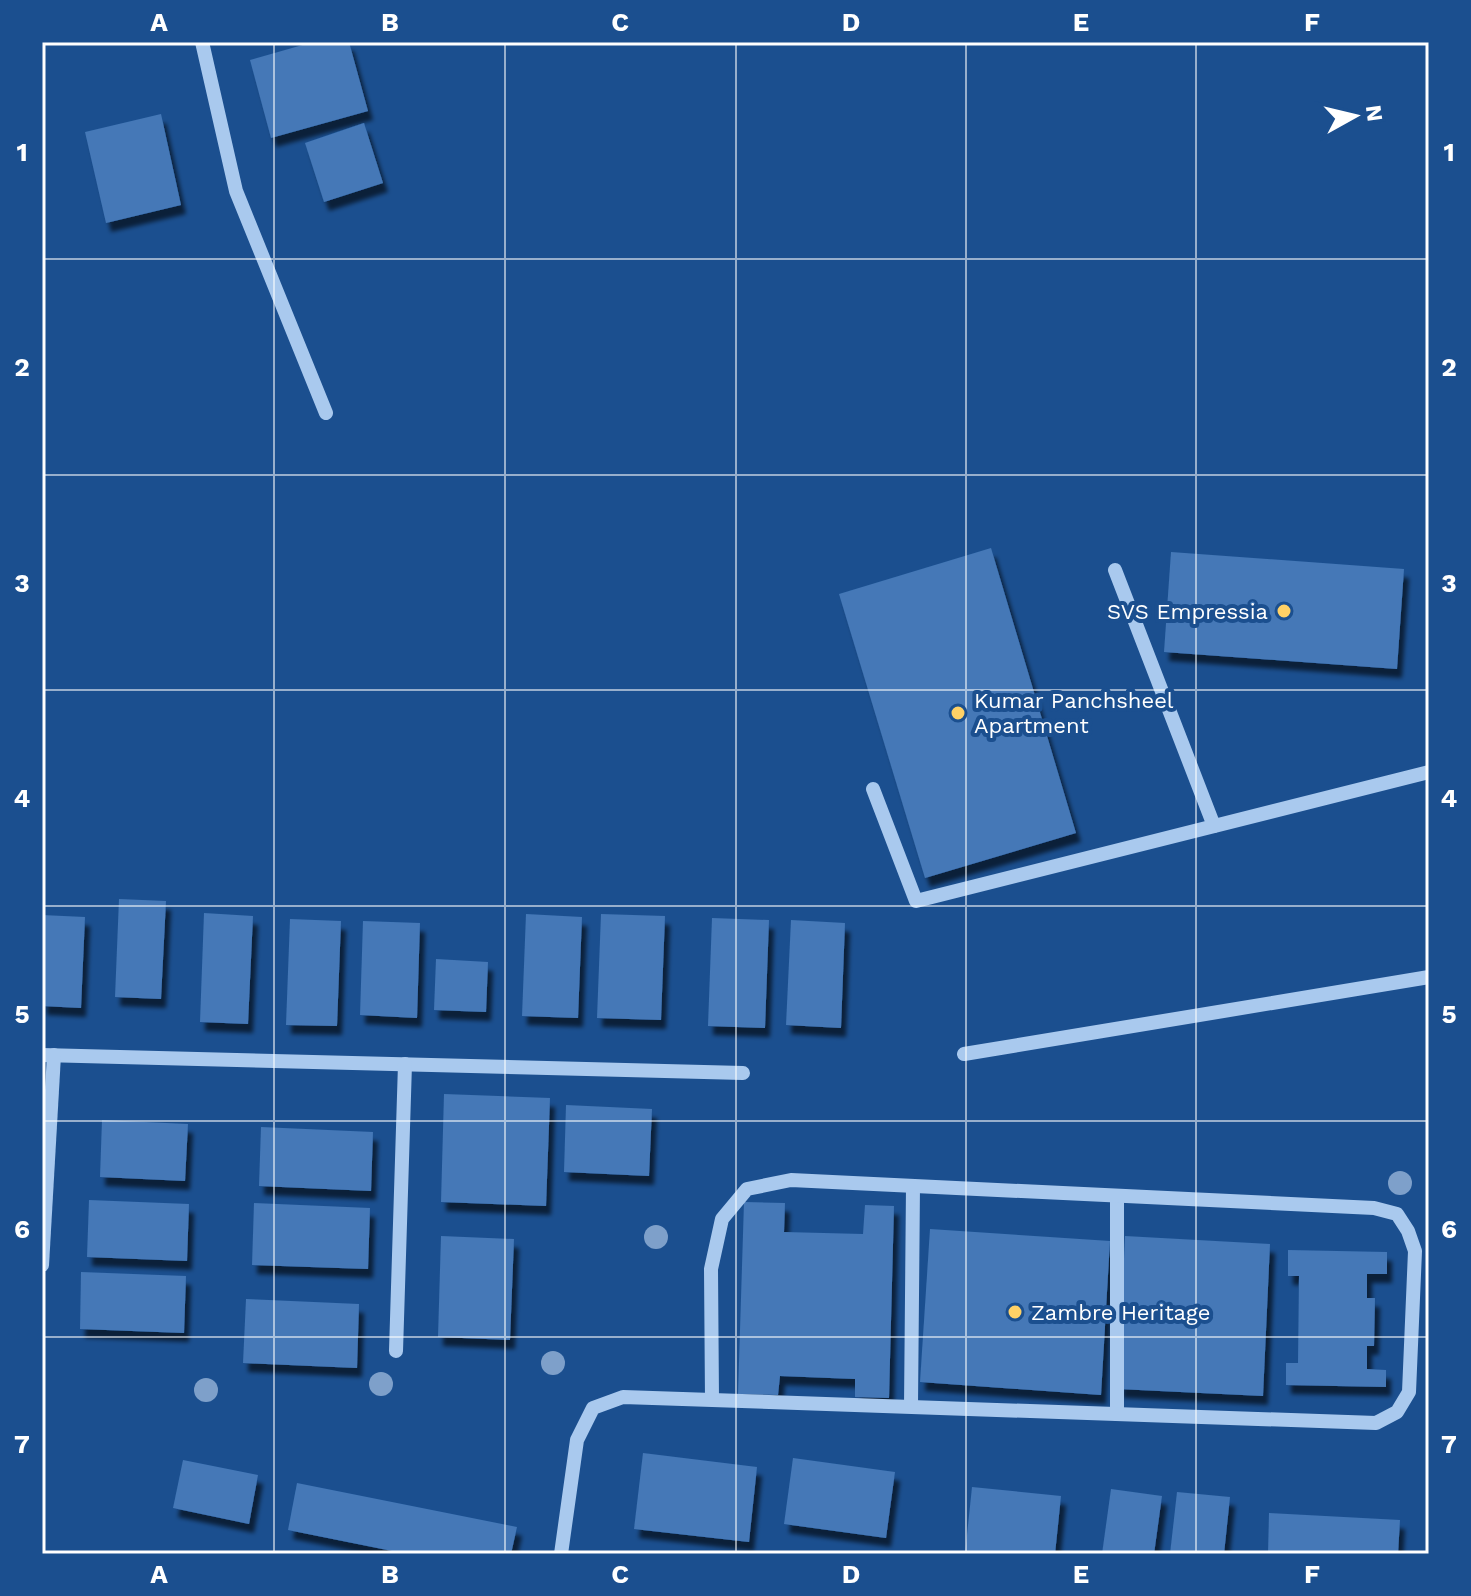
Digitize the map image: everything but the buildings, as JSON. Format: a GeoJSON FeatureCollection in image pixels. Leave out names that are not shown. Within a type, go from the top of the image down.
{"type":"FeatureCollection","features":[{"type":"Feature","properties":{"kind":"street"},"geometry":{"type":"LineString","coordinates":[[202,42],[236,191],[326,413]]}},
{"type":"Feature","properties":{"kind":"street"},"geometry":{"type":"LineString","coordinates":[[1115,570],[1214,826]]}},
{"type":"Feature","properties":{"kind":"street"},"geometry":{"type":"LineString","coordinates":[[873,789],[916,901],[1429,772]]}},
{"type":"Feature","properties":{"kind":"street"},"geometry":{"type":"LineString","coordinates":[[964,1054],[1429,977]]}},
{"type":"Feature","properties":{"kind":"street"},"geometry":{"type":"LineString","coordinates":[[42,1265],[48,1055],[743,1073]]}},
{"type":"Feature","properties":{"kind":"street"},"geometry":{"type":"LineString","coordinates":[[396,1351],[405,1064]]}},
{"type":"Feature","properties":{"kind":"street"},"geometry":{"type":"LineString","coordinates":[[561,1554],[577,1440],[593,1408],[623,1397],[1376,1423],[1397,1412],[1409,1392],[1415,1251],[1408,1231],[1397,1214],[1374,1208],[791,1180],[747,1189],[722,1219],[711,1269],[712,1399]]}},
{"type":"Feature","properties":{"kind":"street"},"geometry":{"type":"LineString","coordinates":[[911,1406],[913,1186]]}},
{"type":"Feature","properties":{"kind":"street"},"geometry":{"type":"LineString","coordinates":[[1117,1196],[1117,1414]]}},
{"type":"Feature","properties":{"kind":"place","name":"SVS Empressia"},"geometry":{"type":"Point","coordinates":[1284,611]}},
{"type":"Feature","properties":{"kind":"place","name":"Kumar Panchsheel Apartment"},"geometry":{"type":"Point","coordinates":[958,713]}},
{"type":"Feature","properties":{"kind":"place","name":"Zambre Heritage"},"geometry":{"type":"Point","coordinates":[1015,1312]}}]}
